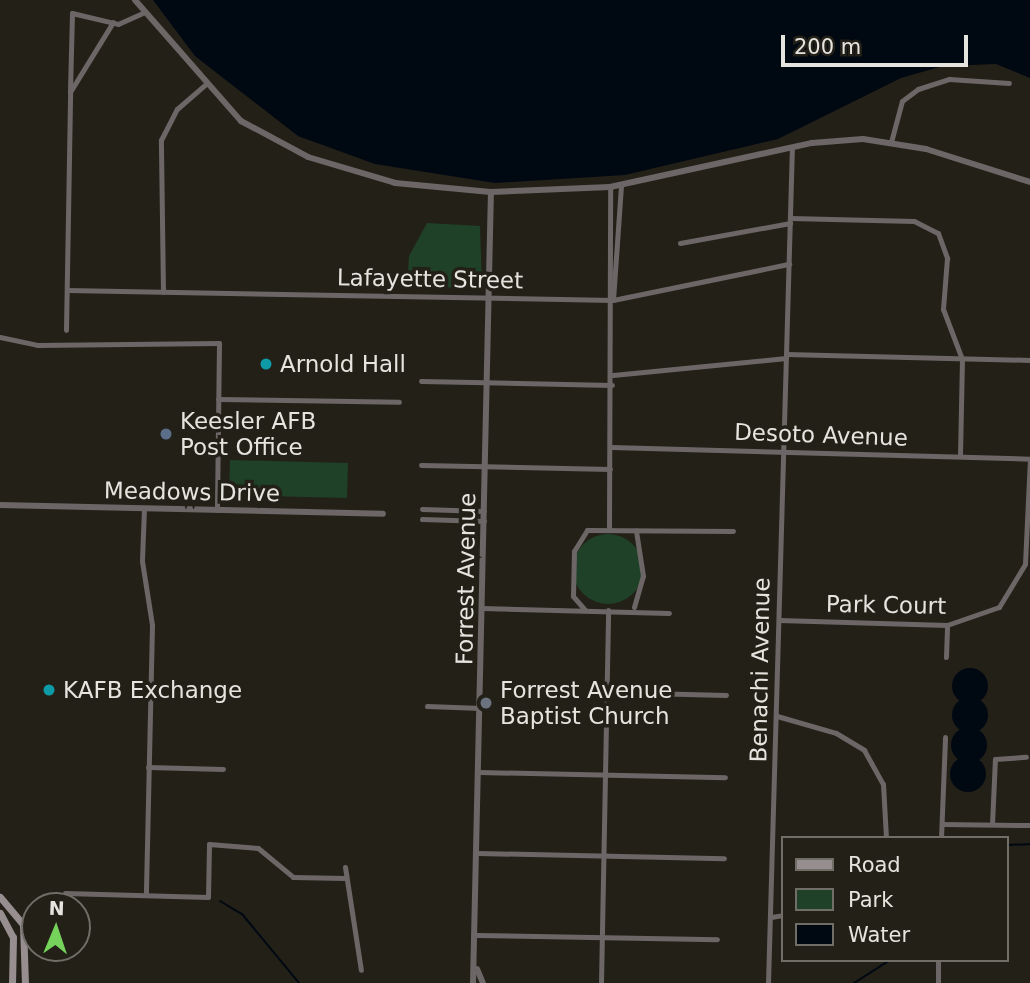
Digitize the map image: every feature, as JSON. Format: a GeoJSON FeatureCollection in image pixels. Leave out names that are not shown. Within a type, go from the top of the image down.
{"type":"FeatureCollection","features":[{"type":"Feature","properties":{"kind":"main road"},"geometry":{"type":"LineString","coordinates":[[0,897],[23,924],[25,983]]}},
{"type":"Feature","properties":{"kind":"main road"},"geometry":{"type":"LineString","coordinates":[[0,913],[13,937],[12,983]]}},
{"type":"Feature","properties":{"kind":"street"},"geometry":{"type":"LineString","coordinates":[[135,0],[241,121],[307,157],[396,183],[491,192],[621,186],[792,147],[849,139],[891,142],[926,149],[1030,182]]}},
{"type":"Feature","properties":{"kind":"street"},"geometry":{"type":"LineString","coordinates":[[66,330],[72,13],[113,22],[145,12]]}},
{"type":"Feature","properties":{"kind":"street"},"geometry":{"type":"LineString","coordinates":[[70,92],[113,22]]}},
{"type":"Feature","properties":{"kind":"street"},"geometry":{"type":"LineString","coordinates":[[891,142],[902,101],[918,89],[950,79],[1009,83]]}},
{"type":"Feature","properties":{"kind":"street"},"geometry":{"type":"LineString","coordinates":[[163,292],[161,140],[177,109],[206,84]]}},
{"type":"Feature","properties":{"kind":"street","name":"Benachi Avenue"},"geometry":{"type":"LineString","coordinates":[[768,983],[792,147]]}},
{"type":"Feature","properties":{"kind":"street"},"geometry":{"type":"LineString","coordinates":[[613,300],[621,186]]}},
{"type":"Feature","properties":{"kind":"street"},"geometry":{"type":"LineString","coordinates":[[609,527],[613,375],[610,187]]}},
{"type":"Feature","properties":{"kind":"street","name":"Forrest Avenue"},"geometry":{"type":"LineString","coordinates":[[473,983],[477,935],[491,192]]}},
{"type":"Feature","properties":{"kind":"street"},"geometry":{"type":"LineString","coordinates":[[680,243],[790,220],[914,221],[931,228],[945,248],[943,309],[962,359],[960,456]]}},
{"type":"Feature","properties":{"kind":"street","name":"Lafayette Street"},"geometry":{"type":"LineString","coordinates":[[67,290],[613,300],[789,264]]}},
{"type":"Feature","properties":{"kind":"street"},"geometry":{"type":"LineString","coordinates":[[0,337],[37,345],[175,347],[213,340],[220,351],[217,510]]}},
{"type":"Feature","properties":{"kind":"street"},"geometry":{"type":"LineString","coordinates":[[613,375],[786,356],[1030,360]]}},
{"type":"Feature","properties":{"kind":"street"},"geometry":{"type":"LineString","coordinates":[[421,381],[612,385]]}},
{"type":"Feature","properties":{"kind":"street"},"geometry":{"type":"LineString","coordinates":[[218,399],[399,402]]}},
{"type":"Feature","properties":{"kind":"street","name":"Desoto Avenue"},"geometry":{"type":"LineString","coordinates":[[611,447],[1030,459]]}},
{"type":"Feature","properties":{"kind":"street","name":"Park Court"},"geometry":{"type":"LineString","coordinates":[[779,620],[947,625],[999,607],[1022,578],[1030,459]]}},
{"type":"Feature","properties":{"kind":"street"},"geometry":{"type":"LineString","coordinates":[[421,465],[610,469]]}},
{"type":"Feature","properties":{"kind":"street","name":"Meadows Drive"},"geometry":{"type":"LineString","coordinates":[[0,505],[383,514]]}},
{"type":"Feature","properties":{"kind":"street"},"geometry":{"type":"LineString","coordinates":[[144,508],[142,562],[152,625],[146,895]]}},
{"type":"Feature","properties":{"kind":"street"},"geometry":{"type":"LineString","coordinates":[[422,509],[484,511]]}},
{"type":"Feature","properties":{"kind":"street"},"geometry":{"type":"LineString","coordinates":[[422,519],[484,521]]}},
{"type":"Feature","properties":{"kind":"street"},"geometry":{"type":"LineString","coordinates":[[585,610],[573,596],[576,542],[587,530],[609,527],[636,531],[733,531]]}},
{"type":"Feature","properties":{"kind":"street"},"geometry":{"type":"LineString","coordinates":[[634,607],[643,576],[636,531]]}},
{"type":"Feature","properties":{"kind":"street"},"geometry":{"type":"LineString","coordinates":[[482,608],[608,610],[634,607],[669,612]]}},
{"type":"Feature","properties":{"kind":"street"},"geometry":{"type":"LineString","coordinates":[[601,983],[608,610]]}},
{"type":"Feature","properties":{"kind":"street"},"geometry":{"type":"LineString","coordinates":[[946,657],[947,625]]}},
{"type":"Feature","properties":{"kind":"street"},"geometry":{"type":"LineString","coordinates":[[607,692],[726,695]]}},
{"type":"Feature","properties":{"kind":"street"},"geometry":{"type":"LineString","coordinates":[[427,706],[481,708]]}},
{"type":"Feature","properties":{"kind":"street"},"geometry":{"type":"LineString","coordinates":[[777,716],[836,733],[864,750],[883,784],[886,836]]}},
{"type":"Feature","properties":{"kind":"street"},"geometry":{"type":"LineString","coordinates":[[941,836],[945,737]]}},
{"type":"Feature","properties":{"kind":"street"},"geometry":{"type":"LineString","coordinates":[[992,824],[996,759],[1026,757]]}},
{"type":"Feature","properties":{"kind":"street"},"geometry":{"type":"LineString","coordinates":[[148,767],[223,769]]}},
{"type":"Feature","properties":{"kind":"street"},"geometry":{"type":"LineString","coordinates":[[479,772],[725,777]]}},
{"type":"Feature","properties":{"kind":"street"},"geometry":{"type":"LineString","coordinates":[[942,824],[1030,825]]}},
{"type":"Feature","properties":{"kind":"street"},"geometry":{"type":"LineString","coordinates":[[91,894],[208,897],[209,844],[258,848],[293,877],[345,878]]}},
{"type":"Feature","properties":{"kind":"street"},"geometry":{"type":"LineString","coordinates":[[478,853],[724,858]]}},
{"type":"Feature","properties":{"kind":"street"},"geometry":{"type":"LineString","coordinates":[[345,867],[360,970]]}},
{"type":"Feature","properties":{"kind":"street"},"geometry":{"type":"LineString","coordinates":[[771,917],[782,915]]}},
{"type":"Feature","properties":{"kind":"street"},"geometry":{"type":"LineString","coordinates":[[477,935],[717,939]]}},
{"type":"Feature","properties":{"kind":"street"},"geometry":{"type":"LineString","coordinates":[[938,983],[939,962]]}},
{"type":"Feature","properties":{"kind":"street","name":"Forrest Avenue"},"geometry":{"type":"LineString","coordinates":[[476,966],[484,983]]}},
{"type":"Feature","properties":{"kind":"green space"},"geometry":{"type":"Polygon","coordinates":[[[427,223],[480,226],[482,287],[407,288],[409,256],[427,223]]]}},
{"type":"Feature","properties":{"kind":"green space"},"geometry":{"type":"Polygon","coordinates":[[[230,460],[348,463],[347,498],[229,495],[230,460]]]}},
{"type":"Feature","properties":{"kind":"green space"},"geometry":{"type":"Polygon","coordinates":[[[608,534],[633,544],[643,569],[633,594],[608,604],[583,594],[573,569],[583,544],[608,534]]]}},
{"type":"Feature","properties":{"kind":"water"},"geometry":{"type":"Polygon","coordinates":[[[153,0],[1030,0],[1030,78],[996,64],[943,66],[901,78],[778,139],[625,175],[495,183],[375,164],[298,136],[195,56],[153,0]]]}},
{"type":"Feature","properties":{"kind":"water"},"geometry":{"type":"Polygon","coordinates":[[[970,668],[983,673],[988,686],[983,699],[970,704],[957,699],[952,686],[957,673],[970,668]]]}},
{"type":"Feature","properties":{"kind":"water"},"geometry":{"type":"Polygon","coordinates":[[[970,697],[983,702],[988,715],[983,728],[970,733],[957,728],[952,715],[957,702],[970,697]]]}},
{"type":"Feature","properties":{"kind":"water"},"geometry":{"type":"Polygon","coordinates":[[[969,727],[982,732],[987,745],[982,758],[969,763],[956,758],[951,745],[956,732],[969,727]]]}},
{"type":"Feature","properties":{"kind":"water"},"geometry":{"type":"Polygon","coordinates":[[[968,756],[981,761],[986,774],[981,787],[968,792],[955,787],[950,774],[955,761],[968,756]]]}},
{"type":"Feature","properties":{"kind":"waterway"},"geometry":{"type":"LineString","coordinates":[[1009,845],[1030,844]]}},
{"type":"Feature","properties":{"kind":"waterway"},"geometry":{"type":"LineString","coordinates":[[220,901],[242,914],[299,983]]}},
{"type":"Feature","properties":{"kind":"waterway"},"geometry":{"type":"LineString","coordinates":[[854,983],[887,962]]}},
{"type":"Feature","properties":{"kind":"place","name":"Arnold Hall"},"geometry":{"type":"Point","coordinates":[266,364]}},
{"type":"Feature","properties":{"kind":"place","name":"Keesler AFB Post Office"},"geometry":{"type":"Point","coordinates":[166,434]}},
{"type":"Feature","properties":{"kind":"place","name":"KAFB Exchange"},"geometry":{"type":"Point","coordinates":[49,690]}},
{"type":"Feature","properties":{"kind":"place","name":"Forrest Avenue Baptist Church"},"geometry":{"type":"Point","coordinates":[486,703]}}]}
